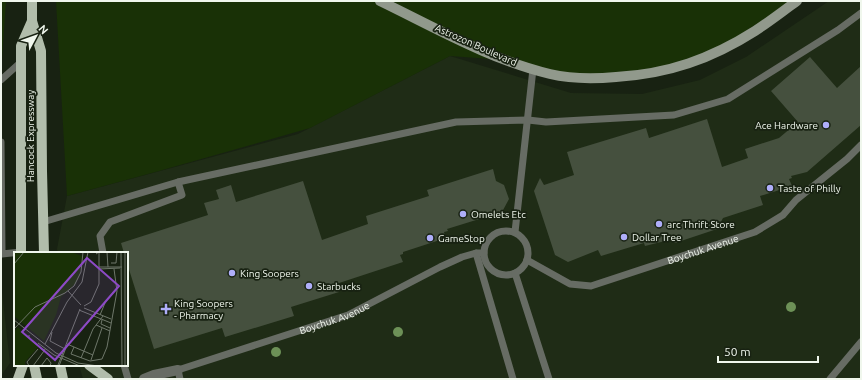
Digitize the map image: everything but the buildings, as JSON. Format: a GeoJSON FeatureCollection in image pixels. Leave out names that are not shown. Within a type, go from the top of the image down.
{"type":"FeatureCollection","features":[{"type":"Feature","properties":{"kind":"main road","name":"Hancock Expressway"},"geometry":{"type":"LineString","coordinates":[[32,1],[32,20],[41,51],[44,252]]}},
{"type":"Feature","properties":{"kind":"main road","name":"Astrozon Boulevard"},"geometry":{"type":"LineString","coordinates":[[380,1],[504,60],[551,74],[602,78],[635,76],[682,66],[706,57],[731,45],[756,30],[797,1]]}},
{"type":"Feature","properties":{"kind":"main road","name":"Hancock Expressway"},"geometry":{"type":"LineString","coordinates":[[21,252],[21,46],[32,20]]}},
{"type":"Feature","properties":{"kind":"main road"},"geometry":{"type":"LineString","coordinates":[[18,379],[23,366]]}},
{"type":"Feature","properties":{"kind":"main road"},"geometry":{"type":"LineString","coordinates":[[34,366],[37,379]]}},
{"type":"Feature","properties":{"kind":"main road"},"geometry":{"type":"LineString","coordinates":[[60,366],[63,379]]}},
{"type":"Feature","properties":{"kind":"main road"},"geometry":{"type":"LineString","coordinates":[[90,366],[108,379]]}},
{"type":"Feature","properties":{"kind":"street","name":"Boychuk Avenue"},"geometry":{"type":"LineString","coordinates":[[144,379],[154,374],[179,374]]}},
{"type":"Feature","properties":{"kind":"street"},"geometry":{"type":"LineString","coordinates":[[170,379],[179,374]]}},
{"type":"Feature","properties":{"kind":"lane"},"geometry":{"type":"LineString","coordinates":[[43,222],[178,182],[456,122],[528,120],[546,122],[674,116],[728,99],[838,30],[861,13]]}},
{"type":"Feature","properties":{"kind":"lane"},"geometry":{"type":"LineString","coordinates":[[1,80],[21,62]]}},
{"type":"Feature","properties":{"kind":"lane"},"geometry":{"type":"LineString","coordinates":[[515,232],[533,69]]}},
{"type":"Feature","properties":{"kind":"lane"},"geometry":{"type":"LineString","coordinates":[[1,142],[1,254],[14,253]]}},
{"type":"Feature","properties":{"kind":"lane","name":"Boychuk Avenue"},"geometry":{"type":"LineString","coordinates":[[527,260],[570,284],[591,286],[755,232],[783,214],[796,200],[860,148]]}},
{"type":"Feature","properties":{"kind":"lane"},"geometry":{"type":"LineString","coordinates":[[103,252],[100,236],[110,222],[182,195],[178,182]]}},
{"type":"Feature","properties":{"kind":"lane"},"geometry":{"type":"LineString","coordinates":[[507,231],[515,232],[524,239],[527,245],[527,260],[521,269],[515,273],[508,275],[500,274],[492,270],[487,264],[484,253],[486,244],[490,238],[497,233],[507,231]]}},
{"type":"Feature","properties":{"kind":"lane"},"geometry":{"type":"LineString","coordinates":[[476,253],[513,379]]}},
{"type":"Feature","properties":{"kind":"lane","name":"Boychuk Avenue"},"geometry":{"type":"LineString","coordinates":[[179,374],[348,315],[440,267],[462,257],[476,253],[484,253]]}},
{"type":"Feature","properties":{"kind":"lane"},"geometry":{"type":"LineString","coordinates":[[515,273],[549,379]]}},
{"type":"Feature","properties":{"kind":"lane"},"geometry":{"type":"LineString","coordinates":[[830,379],[861,342]]}},
{"type":"Feature","properties":{"kind":"lane"},"geometry":{"type":"LineString","coordinates":[[124,366],[128,379]]}},
{"type":"Feature","properties":{"kind":"shaded area"},"geometry":{"type":"Polygon","coordinates":[[[829,1],[861,1],[861,379],[83,379],[79,366],[128,366],[128,252],[58,252],[57,249],[67,196],[298,134],[450,56],[571,93],[642,94],[700,80],[746,57],[829,1]]]}},
{"type":"Feature","properties":{"kind":"shaded area"},"geometry":{"type":"Polygon","coordinates":[[[1,283],[10,363],[1,376],[1,283]]]}},
{"type":"Feature","properties":{"kind":"green space"},"geometry":{"type":"Polygon","coordinates":[[[1,1],[6,1],[1,74],[1,1]]]}},
{"type":"Feature","properties":{"kind":"green space"},"geometry":{"type":"Polygon","coordinates":[[[56,1],[792,1],[706,57],[635,76],[567,76],[504,60],[450,56],[310,128],[67,196],[56,1]]]}},
{"type":"Feature","properties":{"kind":"place","name":"Ace Hardware"},"geometry":{"type":"Point","coordinates":[826,125]}},
{"type":"Feature","properties":{"kind":"place","name":"Taste of Philly"},"geometry":{"type":"Point","coordinates":[770,188]}},
{"type":"Feature","properties":{"kind":"place","name":"Omelets Etc"},"geometry":{"type":"Point","coordinates":[463,214]}},
{"type":"Feature","properties":{"kind":"place","name":"arc Thrift Store"},"geometry":{"type":"Point","coordinates":[659,224]}},
{"type":"Feature","properties":{"kind":"place","name":"Dollar Tree"},"geometry":{"type":"Point","coordinates":[624,237]}},
{"type":"Feature","properties":{"kind":"place","name":"GameStop"},"geometry":{"type":"Point","coordinates":[430,238]}},
{"type":"Feature","properties":{"kind":"place","name":"King Soopers"},"geometry":{"type":"Point","coordinates":[232,273]}},
{"type":"Feature","properties":{"kind":"place","name":"Starbucks"},"geometry":{"type":"Point","coordinates":[309,286]}},
{"type":"Feature","properties":{"kind":"place","name":"King Soopers - Pharmacy"},"geometry":{"type":"Point","coordinates":[166,309]}}]}
